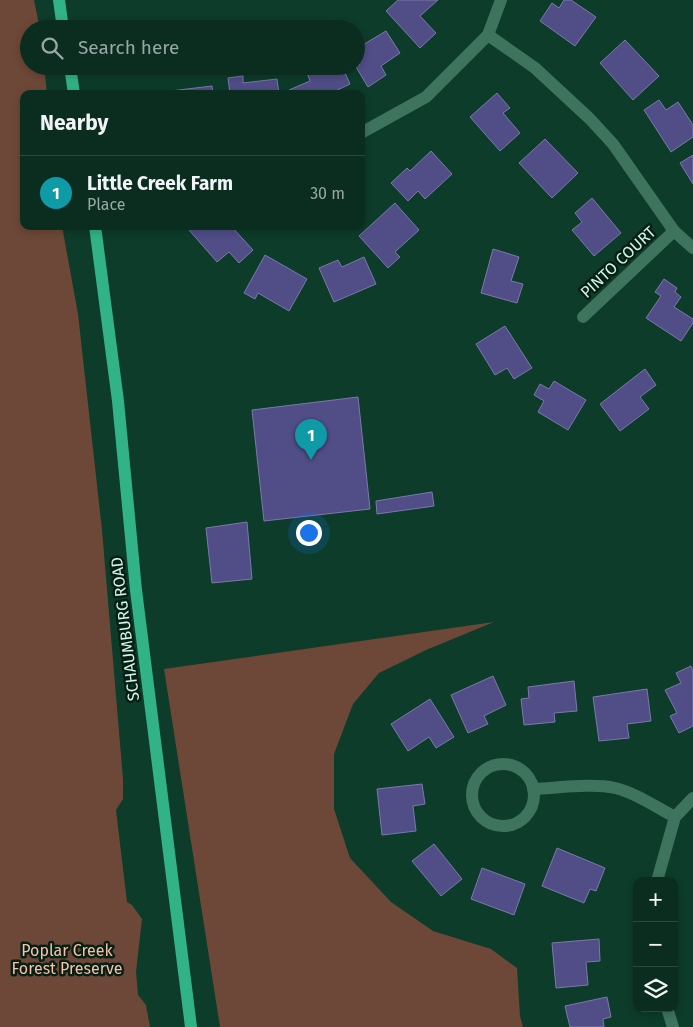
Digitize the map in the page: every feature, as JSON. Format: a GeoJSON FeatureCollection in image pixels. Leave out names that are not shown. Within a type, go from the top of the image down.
{"type":"FeatureCollection","features":[{"type":"Feature","properties":{"kind":"main road"},"geometry":{"type":"LineString","coordinates":[[59,0],[62,20]]}},
{"type":"Feature","properties":{"kind":"main road"},"geometry":{"type":"LineString","coordinates":[[71,75],[73,90]]}},
{"type":"Feature","properties":{"kind":"main road","name":"SCHAUMBURG ROAD"},"geometry":{"type":"LineString","coordinates":[[96,230],[118,400],[136,590],[191,1027]]}},
{"type":"Feature","properties":{"kind":"street"},"geometry":{"type":"LineString","coordinates":[[365,131],[426,97],[488,35],[501,0]]}},
{"type":"Feature","properties":{"kind":"street"},"geometry":{"type":"LineString","coordinates":[[488,35],[535,68],[590,119],[613,144],[674,231],[693,248]]}},
{"type":"Feature","properties":{"kind":"street","name":"PINTO COURT"},"geometry":{"type":"LineString","coordinates":[[583,317],[674,231]]}},
{"type":"Feature","properties":{"kind":"street"},"geometry":{"type":"LineString","coordinates":[[503,764],[523,771],[530,779],[534,789],[534,799],[531,808],[518,822],[508,825],[498,825],[482,817],[472,800],[472,789],[476,779],[483,771],[492,766],[503,764]]}},
{"type":"Feature","properties":{"kind":"street"},"geometry":{"type":"LineString","coordinates":[[534,789],[598,786],[615,788],[638,796],[675,817]]}},
{"type":"Feature","properties":{"kind":"street"},"geometry":{"type":"LineString","coordinates":[[658,877],[675,817],[693,798]]}},
{"type":"Feature","properties":{"kind":"street"},"geometry":{"type":"LineString","coordinates":[[668,1012],[673,1027]]}},
{"type":"Feature","properties":{"kind":"green space","name":"Poplar Creek Forest Preserve"},"geometry":{"type":"Polygon","coordinates":[[[0,0],[34,0],[38,20],[20,20],[20,75],[45,75],[47,90],[20,90],[20,230],[63,230],[78,314],[102,530],[123,779],[123,799],[116,810],[127,902],[132,905],[142,919],[136,972],[138,995],[146,1005],[150,1027],[0,1027],[0,0]]]}},
{"type":"Feature","properties":{"kind":"green space"},"geometry":{"type":"Polygon","coordinates":[[[494,622],[426,650],[379,673],[353,704],[334,754],[334,809],[350,858],[391,902],[433,931],[491,949],[517,968],[520,1016],[523,1027],[220,1027],[164,669],[494,622]]]}},
{"type":"Feature","properties":{"kind":"building"},"geometry":{"type":"Polygon","coordinates":[[[398,0],[438,0],[420,16],[436,33],[420,48],[386,11],[398,0]]]}},
{"type":"Feature","properties":{"kind":"building"},"geometry":{"type":"Polygon","coordinates":[[[564,0],[571,0],[596,17],[575,46],[540,21],[552,3],[559,8],[564,0]]]}},
{"type":"Feature","properties":{"kind":"building"},"geometry":{"type":"Polygon","coordinates":[[[386,31],[400,53],[381,66],[386,75],[368,87],[361,75],[365,75],[365,44],[386,31]]]}},
{"type":"Feature","properties":{"kind":"building"},"geometry":{"type":"Polygon","coordinates":[[[625,40],[659,76],[633,100],[600,63],[625,40]]]}},
{"type":"Feature","properties":{"kind":"building"},"geometry":{"type":"Polygon","coordinates":[[[308,75],[346,75],[350,84],[337,90],[289,90],[310,81],[308,75]]]}},
{"type":"Feature","properties":{"kind":"building"},"geometry":{"type":"Polygon","coordinates":[[[243,76],[243,83],[277,79],[278,90],[230,90],[228,78],[243,76]]]}},
{"type":"Feature","properties":{"kind":"building"},"geometry":{"type":"Polygon","coordinates":[[[212,86],[212,90],[179,90],[212,86]]]}},
{"type":"Feature","properties":{"kind":"building"},"geometry":{"type":"Polygon","coordinates":[[[497,93],[510,108],[503,113],[520,133],[500,151],[470,117],[497,93]]]}},
{"type":"Feature","properties":{"kind":"building"},"geometry":{"type":"Polygon","coordinates":[[[659,100],[666,110],[678,102],[693,125],[693,137],[671,152],[644,110],[659,100]]]}},
{"type":"Feature","properties":{"kind":"building"},"geometry":{"type":"Polygon","coordinates":[[[545,139],[578,173],[552,198],[519,163],[545,139]]]}},
{"type":"Feature","properties":{"kind":"building"},"geometry":{"type":"Polygon","coordinates":[[[431,151],[452,174],[425,199],[418,191],[408,201],[391,183],[407,168],[410,171],[431,151]]]}},
{"type":"Feature","properties":{"kind":"building"},"geometry":{"type":"Polygon","coordinates":[[[693,155],[693,184],[680,163],[693,155]]]}},
{"type":"Feature","properties":{"kind":"building"},"geometry":{"type":"Polygon","coordinates":[[[592,198],[621,233],[594,256],[572,230],[582,222],[575,213],[592,198]]]}},
{"type":"Feature","properties":{"kind":"building"},"geometry":{"type":"Polygon","coordinates":[[[395,203],[419,230],[395,252],[400,257],[388,268],[359,236],[395,203]]]}},
{"type":"Feature","properties":{"kind":"building"},"geometry":{"type":"Polygon","coordinates":[[[189,230],[235,230],[253,250],[239,263],[229,252],[217,262],[189,230]]]}},
{"type":"Feature","properties":{"kind":"building"},"geometry":{"type":"Polygon","coordinates":[[[493,249],[519,257],[511,281],[523,284],[517,303],[481,293],[493,249]]]}},
{"type":"Feature","properties":{"kind":"building"},"geometry":{"type":"Polygon","coordinates":[[[265,255],[307,279],[289,311],[258,293],[255,299],[244,293],[265,255]]]}},
{"type":"Feature","properties":{"kind":"building"},"geometry":{"type":"Polygon","coordinates":[[[364,257],[376,284],[334,302],[319,268],[338,260],[342,267],[364,257]]]}},
{"type":"Feature","properties":{"kind":"building"},"geometry":{"type":"Polygon","coordinates":[[[664,279],[677,288],[675,292],[681,297],[674,307],[693,319],[693,323],[681,341],[646,318],[661,296],[655,292],[664,279]]]}},
{"type":"Feature","properties":{"kind":"building"},"geometry":{"type":"Polygon","coordinates":[[[505,326],[532,368],[514,379],[507,368],[495,375],[476,344],[505,326]]]}},
{"type":"Feature","properties":{"kind":"building"},"geometry":{"type":"Polygon","coordinates":[[[645,369],[656,385],[640,397],[649,409],[620,431],[600,404],[645,369]]]}},
{"type":"Feature","properties":{"kind":"building"},"geometry":{"type":"Polygon","coordinates":[[[554,381],[586,400],[568,430],[538,412],[544,401],[534,395],[540,384],[549,389],[554,381]]]}},
{"type":"Feature","properties":{"kind":"building"},"geometry":{"type":"Polygon","coordinates":[[[358,397],[370,509],[264,521],[252,410],[358,397]]]}},
{"type":"Feature","properties":{"kind":"building"},"geometry":{"type":"Polygon","coordinates":[[[432,492],[434,506],[377,514],[376,501],[432,492]]]}},
{"type":"Feature","properties":{"kind":"building"},"geometry":{"type":"Polygon","coordinates":[[[247,522],[252,579],[212,583],[206,528],[247,522]]]}},
{"type":"Feature","properties":{"kind":"building"},"geometry":{"type":"Polygon","coordinates":[[[691,666],[693,671],[693,726],[679,733],[670,716],[677,713],[665,690],[681,683],[676,673],[691,666]]]}},
{"type":"Feature","properties":{"kind":"building"},"geometry":{"type":"Polygon","coordinates":[[[493,676],[506,705],[484,716],[488,724],[468,733],[451,695],[493,676]]]}},
{"type":"Feature","properties":{"kind":"building"},"geometry":{"type":"Polygon","coordinates":[[[574,681],[577,711],[554,713],[555,722],[524,725],[521,699],[529,698],[528,687],[574,681]]]}},
{"type":"Feature","properties":{"kind":"building"},"geometry":{"type":"Polygon","coordinates":[[[647,689],[651,721],[627,724],[629,738],[599,741],[593,697],[647,689]]]}},
{"type":"Feature","properties":{"kind":"building"},"geometry":{"type":"Polygon","coordinates":[[[430,699],[454,737],[436,748],[429,737],[408,751],[391,724],[430,699]]]}},
{"type":"Feature","properties":{"kind":"building"},"geometry":{"type":"Polygon","coordinates":[[[422,784],[425,804],[413,806],[416,831],[382,835],[377,789],[422,784]]]}},
{"type":"Feature","properties":{"kind":"building"},"geometry":{"type":"Polygon","coordinates":[[[434,844],[462,879],[441,896],[412,861],[434,844]]]}},
{"type":"Feature","properties":{"kind":"building"},"geometry":{"type":"Polygon","coordinates":[[[557,848],[605,868],[596,891],[590,889],[584,903],[542,886],[557,848]]]}},
{"type":"Feature","properties":{"kind":"building"},"geometry":{"type":"Polygon","coordinates":[[[482,868],[525,884],[514,915],[471,899],[482,868]]]}},
{"type":"Feature","properties":{"kind":"building"},"geometry":{"type":"Polygon","coordinates":[[[599,939],[600,961],[586,962],[588,985],[556,988],[552,943],[599,939]]]}},
{"type":"Feature","properties":{"kind":"building"},"geometry":{"type":"Polygon","coordinates":[[[607,997],[611,1017],[603,1019],[604,1027],[570,1027],[565,1006],[607,997]]]}},
{"type":"Feature","properties":{"kind":"place","name":"Little Creek Farm"},"geometry":{"type":"Point","coordinates":[311,460]}}]}
